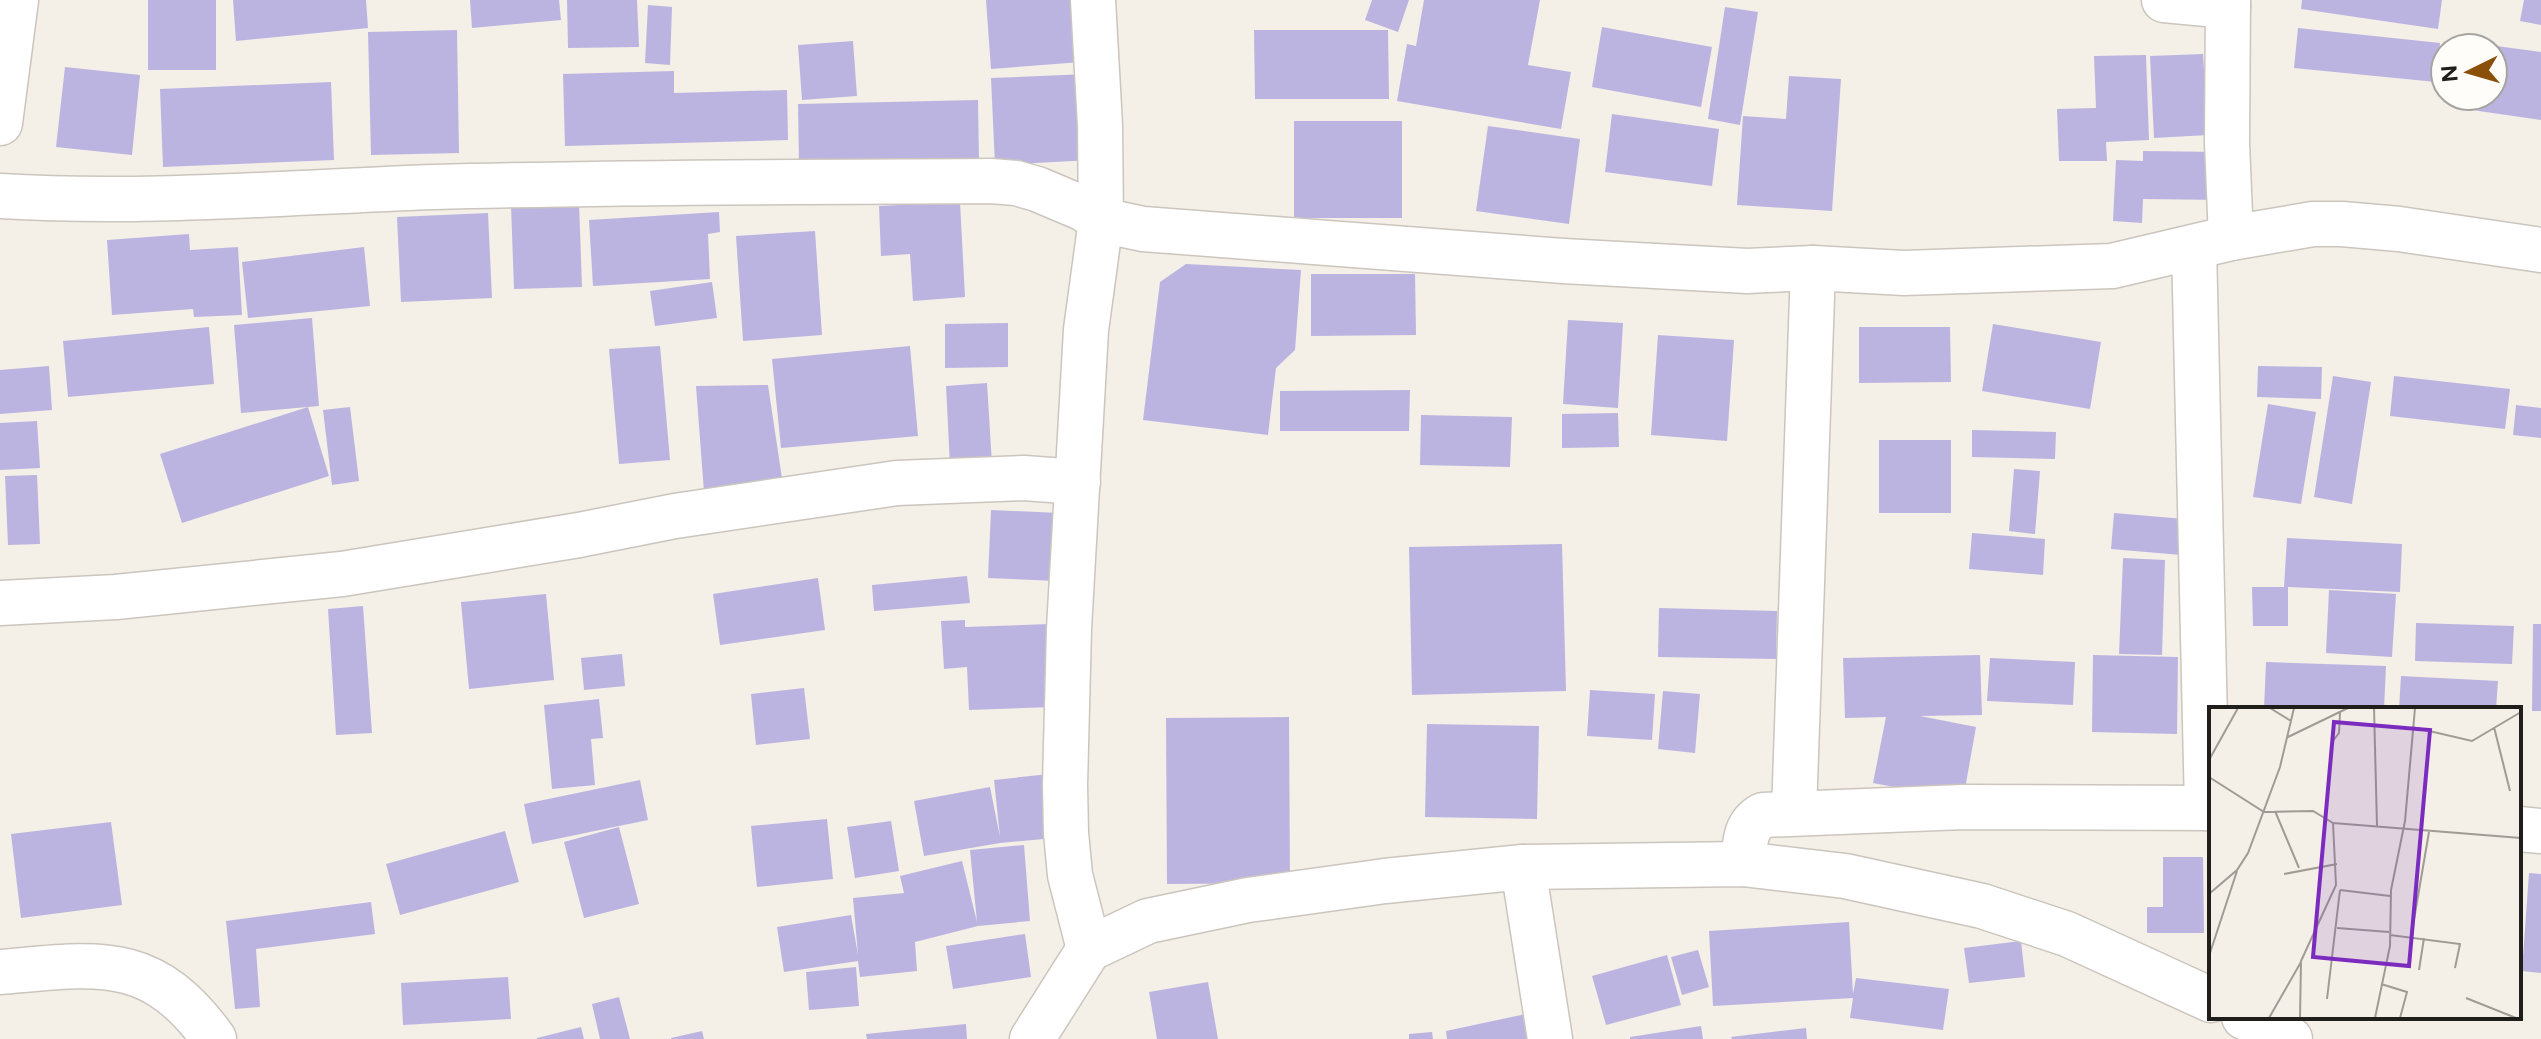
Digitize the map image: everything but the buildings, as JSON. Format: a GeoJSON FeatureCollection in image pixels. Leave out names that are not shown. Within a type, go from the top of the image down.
{"type":"FeatureCollection","features":[{"type":"Feature","properties":{"kind":"street"},"geometry":{"type":"LineString","coordinates":[[0,123],[16,0]]}},
{"type":"Feature","properties":{"kind":"street"},"geometry":{"type":"LineString","coordinates":[[1089,949],[1070,875],[1066,833],[1069,629],[1086,330],[1101,220],[1100,125],[1093,0]]}},
{"type":"Feature","properties":{"kind":"street"},"geometry":{"type":"LineString","coordinates":[[2164,0],[2228,3],[2227,143],[2213,243],[2210,707]]}},
{"type":"Feature","properties":{"kind":"street"},"geometry":{"type":"LineString","coordinates":[[0,196],[52,199],[205,198],[435,187],[991,181],[1037,189],[1082,208],[1101,220],[1143,229],[1548,260],[1747,271],[1813,268],[1904,273],[2112,266],[2313,224],[2342,224],[2464,237],[2541,250]]}},
{"type":"Feature","properties":{"kind":"street"},"geometry":{"type":"LineString","coordinates":[[1794,812],[1813,268]]}},
{"type":"Feature","properties":{"kind":"street"},"geometry":{"type":"LineString","coordinates":[[0,603],[116,597],[342,574],[675,516],[897,483],[1024,478],[1078,482]]}},
{"type":"Feature","properties":{"kind":"street"},"geometry":{"type":"LineString","coordinates":[[1743,864],[1745,840],[1754,820],[1763,815],[1963,807],[2209,808]]}},
{"type":"Feature","properties":{"kind":"street"},"geometry":{"type":"LineString","coordinates":[[2521,829],[2541,831]]}},
{"type":"Feature","properties":{"kind":"street"},"geometry":{"type":"LineString","coordinates":[[1032,1039],[1089,949],[1148,921],[1248,900],[1385,881],[1523,867],[1743,864],[1845,876],[1982,906],[2067,934],[2209,999]]}},
{"type":"Feature","properties":{"kind":"street"},"geometry":{"type":"LineString","coordinates":[[1523,867],[1550,1039]]}},
{"type":"Feature","properties":{"kind":"street"},"geometry":{"type":"LineString","coordinates":[[0,972],[82,966],[120,968],[148,977],[185,1004],[214,1039]]}},
{"type":"Feature","properties":{"kind":"street"},"geometry":{"type":"LineString","coordinates":[[2248,1019],[2290,1039]]}}]}
